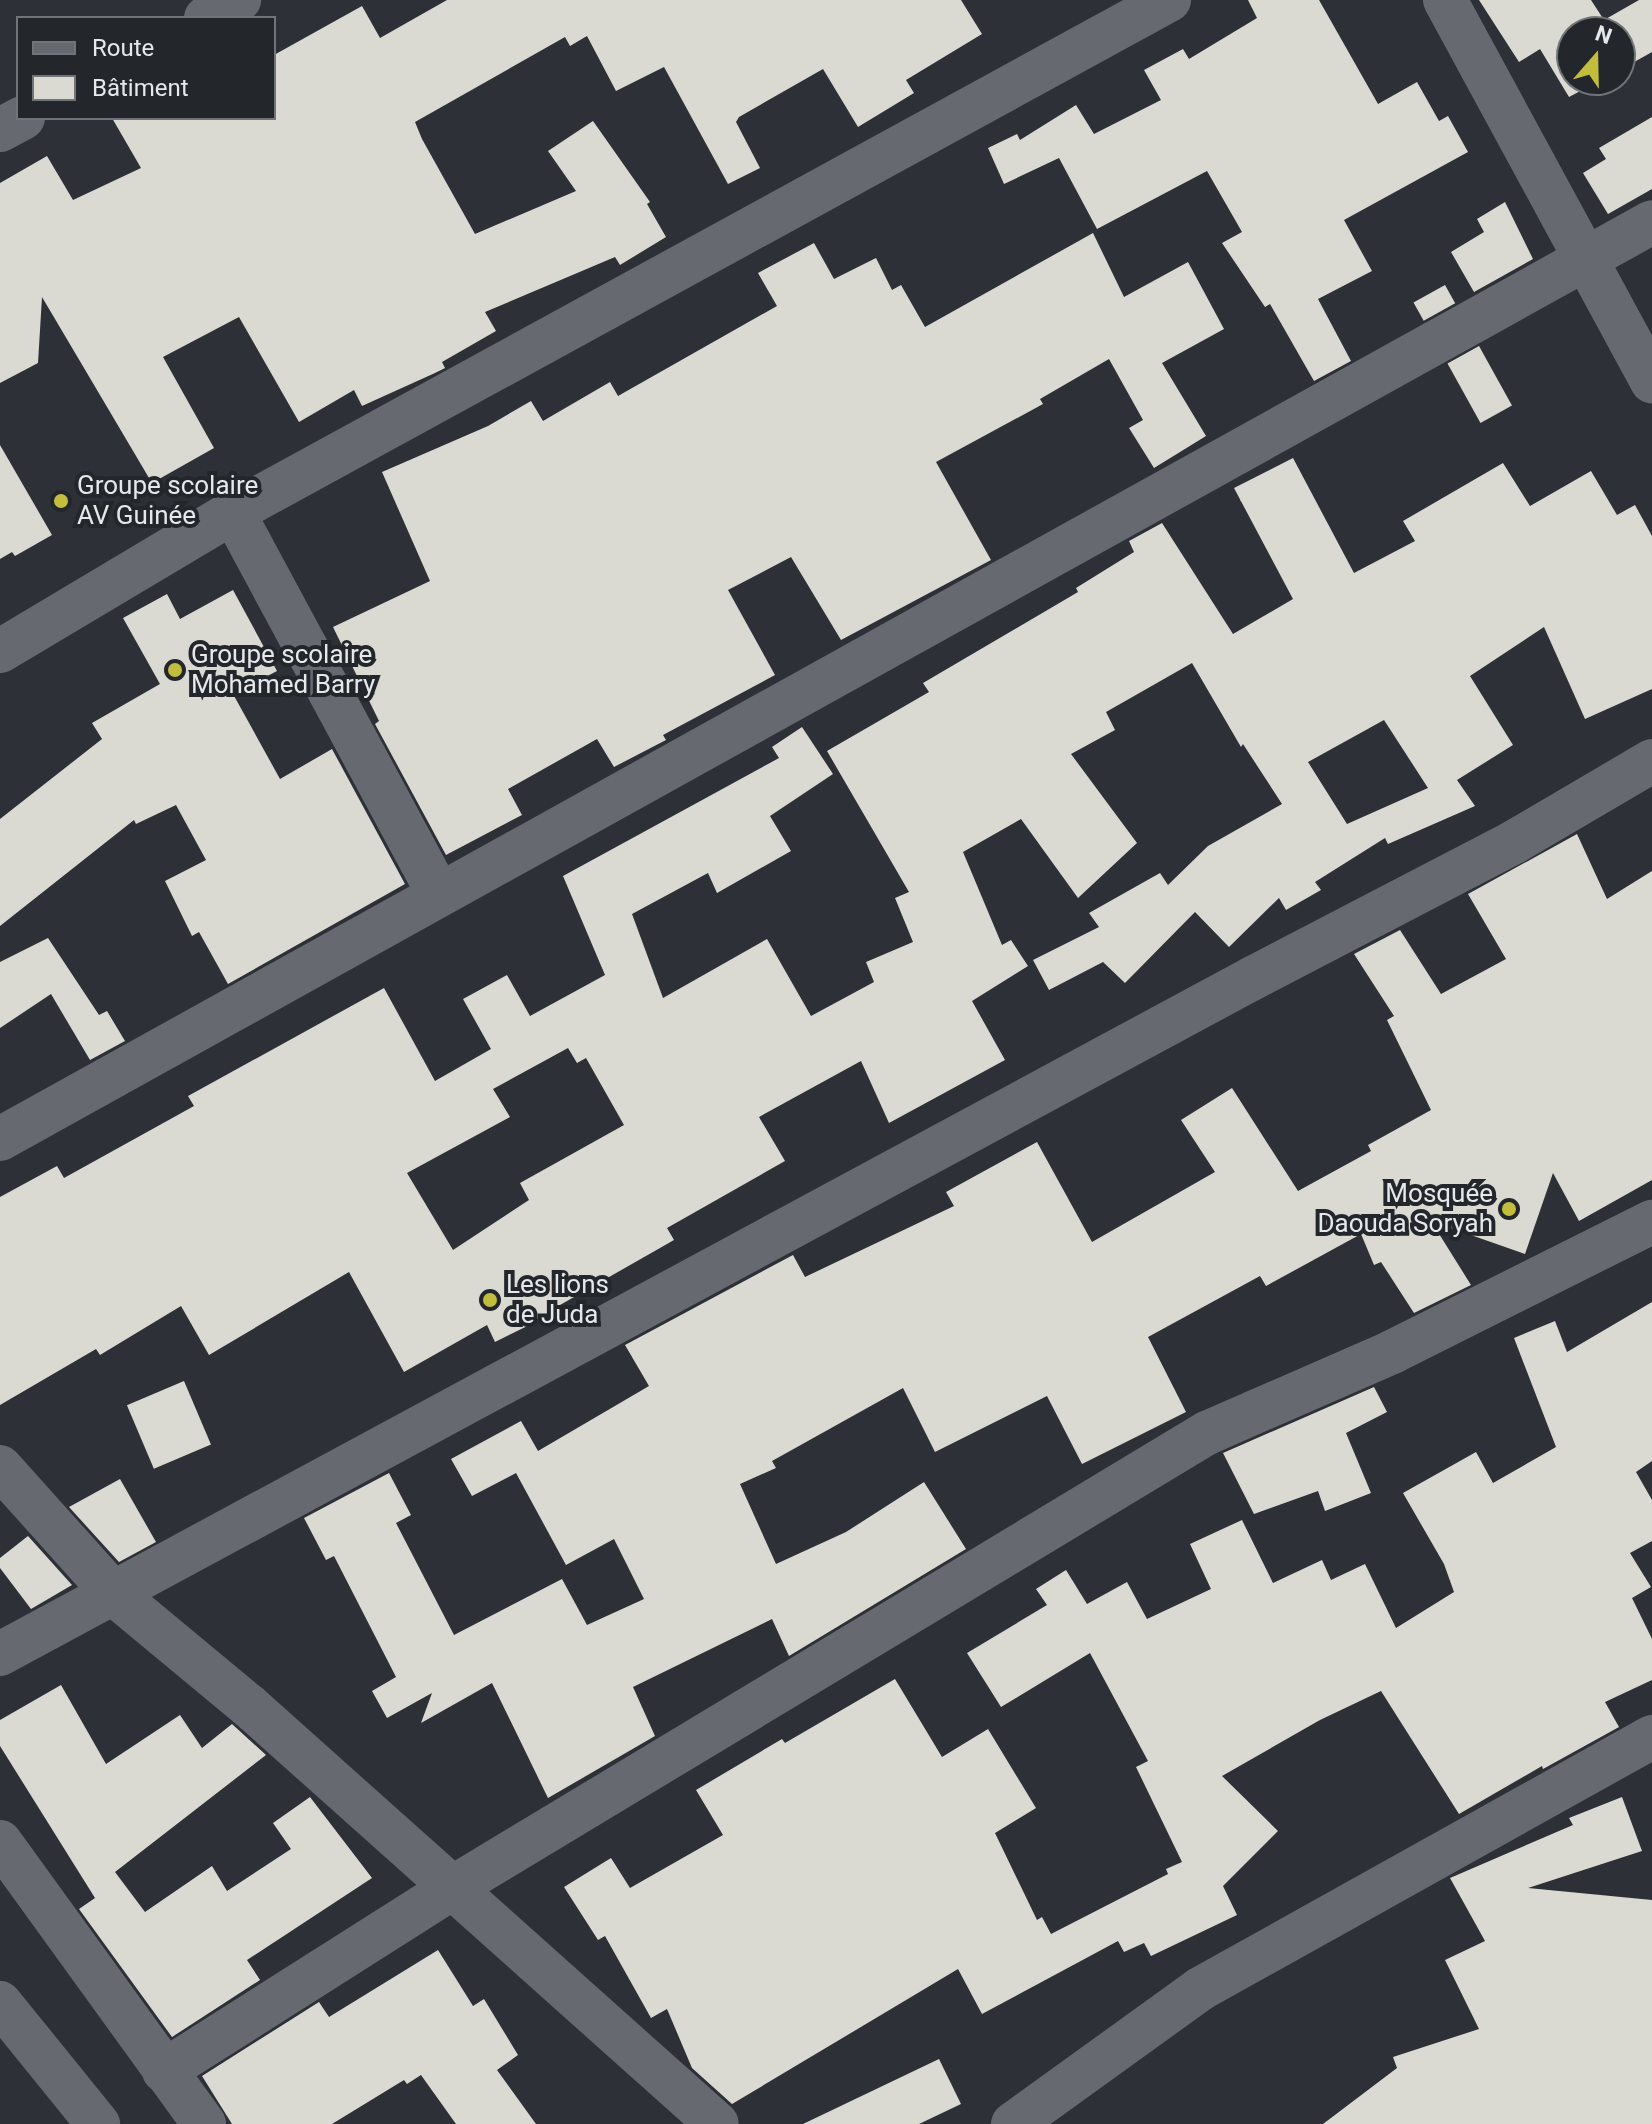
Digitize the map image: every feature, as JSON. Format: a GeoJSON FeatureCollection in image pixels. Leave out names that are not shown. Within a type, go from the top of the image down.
{"type":"FeatureCollection","features":[{"type":"Feature","properties":{"kind":"street"},"geometry":{"type":"LineString","coordinates":[[210,16],[239,0]]}},
{"type":"Feature","properties":{"kind":"street"},"geometry":{"type":"LineString","coordinates":[[0,651],[233,512],[1169,0]]}},
{"type":"Feature","properties":{"kind":"street"},"geometry":{"type":"LineString","coordinates":[[1445,0],[1587,255],[1652,381]]}},
{"type":"Feature","properties":{"kind":"street"},"geometry":{"type":"LineString","coordinates":[[0,130],[19,120]]}},
{"type":"Feature","properties":{"kind":"street"},"geometry":{"type":"LineString","coordinates":[[0,1139],[1587,255],[1652,222]]}},
{"type":"Feature","properties":{"kind":"street"},"geometry":{"type":"LineString","coordinates":[[233,512],[439,894]]}},
{"type":"Feature","properties":{"kind":"street"},"geometry":{"type":"LineString","coordinates":[[0,1654],[1253,978],[1514,842],[1652,761]]}},
{"type":"Feature","properties":{"kind":"street"},"geometry":{"type":"LineString","coordinates":[[164,2071],[452,1888],[1207,1433],[1392,1352],[1652,1222]]}},
{"type":"Feature","properties":{"kind":"street"},"geometry":{"type":"LineString","coordinates":[[0,1467],[114,1594],[249,1706],[717,2124]]}},
{"type":"Feature","properties":{"kind":"street"},"geometry":{"type":"LineString","coordinates":[[1013,2124],[1200,1989],[1652,1737]]}},
{"type":"Feature","properties":{"kind":"street"},"geometry":{"type":"LineString","coordinates":[[0,1842],[204,2124]]}},
{"type":"Feature","properties":{"kind":"street"},"geometry":{"type":"LineString","coordinates":[[0,2003],[98,2124]]}},
{"type":"Feature","properties":{"kind":"building"},"geometry":{"type":"Polygon","coordinates":[[[447,0],[961,0],[982,34],[906,80],[914,93],[858,127],[823,69],[739,117],[736,122],[760,168],[728,184],[664,67],[616,91],[587,36],[570,46],[565,37],[415,122],[422,139],[475,234],[576,191],[548,151],[593,121],[650,202],[647,204],[666,237],[620,265],[615,257],[485,312],[496,331],[442,362],[445,368],[362,406],[354,390],[299,422],[239,317],[163,357],[214,448],[152,483],[42,297],[38,363],[0,383],[0,183],[47,156],[73,200],[141,168],[113,120],[276,120],[276,54],[362,6],[380,38],[447,0]]]}},
{"type":"Feature","properties":{"kind":"building"},"geometry":{"type":"Polygon","coordinates":[[[1248,0],[1319,0],[1378,104],[1417,82],[1439,121],[1448,116],[1468,152],[1344,220],[1372,271],[1318,299],[1351,361],[1314,381],[1270,304],[1265,307],[1222,243],[1242,232],[1207,171],[1097,229],[1059,158],[1004,184],[988,148],[1017,134],[1020,140],[1076,105],[1094,134],[1161,100],[1144,70],[1183,49],[1189,59],[1257,18],[1248,0]]]}},
{"type":"Feature","properties":{"kind":"building"},"geometry":{"type":"Polygon","coordinates":[[[1479,0],[1591,0],[1601,16],[1556,16],[1556,75],[1540,49],[1519,62],[1479,0]]]}},
{"type":"Feature","properties":{"kind":"building"},"geometry":{"type":"Polygon","coordinates":[[[1639,0],[1652,0],[1652,52],[1636,61],[1636,16],[1611,16],[1639,0]]]}},
{"type":"Feature","properties":{"kind":"building"},"geometry":{"type":"Polygon","coordinates":[[[1652,117],[1652,189],[1608,214],[1583,173],[1606,159],[1599,148],[1652,117]]]}},
{"type":"Feature","properties":{"kind":"building"},"geometry":{"type":"Polygon","coordinates":[[[1505,202],[1533,259],[1474,292],[1451,252],[1484,232],[1477,219],[1505,202]]]}},
{"type":"Feature","properties":{"kind":"building"},"geometry":{"type":"Polygon","coordinates":[[[1093,233],[1124,297],[1188,262],[1224,329],[1162,363],[1206,436],[1154,468],[1129,428],[1143,420],[1109,359],[1040,399],[1043,404],[936,462],[991,560],[841,640],[791,557],[728,590],[775,675],[663,735],[666,740],[614,767],[597,739],[508,789],[522,815],[446,855],[375,724],[379,721],[333,627],[430,581],[382,472],[488,426],[531,401],[543,421],[610,382],[618,396],[777,306],[758,273],[814,243],[834,279],[876,258],[892,290],[901,285],[925,327],[1093,233]]]}},
{"type":"Feature","properties":{"kind":"building"},"geometry":{"type":"Polygon","coordinates":[[[1445,285],[1455,303],[1424,321],[1414,302],[1445,285]]]}},
{"type":"Feature","properties":{"kind":"building"},"geometry":{"type":"Polygon","coordinates":[[[1479,346],[1512,405],[1480,423],[1448,363],[1479,346]]]}},
{"type":"Feature","properties":{"kind":"building"},"geometry":{"type":"Polygon","coordinates":[[[0,445],[52,535],[15,556],[12,552],[0,559],[0,445]]]}},
{"type":"Feature","properties":{"kind":"building"},"geometry":{"type":"Polygon","coordinates":[[[1293,458],[1354,573],[1415,541],[1403,521],[1503,463],[1530,506],[1591,471],[1617,515],[1635,505],[1652,536],[1652,689],[1585,719],[1544,627],[1470,676],[1513,745],[1457,780],[1475,806],[1388,844],[1385,838],[1315,882],[1321,890],[1286,910],[1279,898],[1229,947],[1195,912],[1125,983],[1103,962],[1049,990],[1033,960],[1099,927],[1089,913],[1160,873],[1168,885],[1208,846],[1282,804],[1243,744],[1241,747],[1192,663],[1106,712],[1115,730],[1071,754],[1137,843],[1078,898],[1021,819],[963,852],[1002,945],[1011,940],[1028,966],[972,1001],[1005,1060],[889,1123],[861,1061],[759,1117],[785,1161],[667,1228],[674,1240],[560,1305],[562,1309],[495,1342],[487,1325],[404,1372],[349,1272],[209,1355],[181,1306],[100,1355],[96,1349],[0,1405],[0,1197],[57,1166],[64,1178],[194,1106],[188,1096],[384,988],[435,1081],[491,1049],[463,999],[507,975],[530,1016],[605,975],[563,876],[779,758],[772,747],[802,727],[833,774],[770,816],[791,851],[717,893],[708,873],[632,914],[663,998],[767,939],[811,1016],[874,982],[866,962],[913,942],[895,898],[909,892],[827,751],[929,692],[923,683],[1078,592],[1076,588],[1134,552],[1129,541],[1162,523],[1233,634],[1293,599],[1234,488],[1293,458]],[[1384,720],[1308,762],[1347,824],[1428,788],[1384,720]],[[568,1048],[493,1089],[510,1117],[407,1173],[453,1250],[529,1200],[520,1183],[624,1125],[586,1058],[577,1063],[568,1048]]]}},
{"type":"Feature","properties":{"kind":"building"},"geometry":{"type":"Polygon","coordinates":[[[233,590],[277,671],[233,694],[280,779],[332,749],[405,884],[228,984],[199,932],[192,936],[165,881],[206,860],[176,805],[136,824],[134,820],[0,926],[0,819],[102,739],[92,723],[160,684],[123,618],[167,594],[180,619],[233,590]]]}},
{"type":"Feature","properties":{"kind":"building"},"geometry":{"type":"Polygon","coordinates":[[[1577,834],[1607,899],[1652,871],[1652,1180],[1579,1221],[1553,1173],[1525,1254],[1431,1221],[1471,1285],[1414,1313],[1381,1262],[1374,1265],[1361,1234],[1266,1286],[1260,1276],[1148,1337],[1186,1412],[1082,1464],[1047,1396],[935,1452],[903,1388],[772,1461],[776,1468],[740,1484],[776,1564],[846,1532],[924,1482],[966,1549],[789,1656],[772,1619],[633,1687],[655,1736],[548,1798],[492,1683],[421,1723],[432,1693],[387,1718],[372,1691],[396,1677],[334,1556],[326,1560],[304,1518],[389,1473],[411,1515],[396,1523],[454,1635],[562,1579],[587,1625],[644,1599],[614,1539],[566,1565],[516,1473],[472,1496],[451,1459],[521,1421],[538,1451],[649,1386],[625,1345],[793,1255],[805,1277],[954,1206],[946,1192],[1037,1142],[1092,1242],[1215,1172],[1181,1120],[1232,1088],[1298,1191],[1371,1151],[1368,1145],[1431,1110],[1387,1020],[1394,1016],[1354,954],[1400,930],[1441,994],[1506,959],[1468,894],[1577,834]]]}},
{"type":"Feature","properties":{"kind":"building"},"geometry":{"type":"Polygon","coordinates":[[[48,938],[99,1015],[107,1011],[125,1041],[90,1060],[51,994],[0,1028],[0,962],[48,938]]]}},
{"type":"Feature","properties":{"kind":"building"},"geometry":{"type":"Polygon","coordinates":[[[1652,1302],[1652,1461],[1636,1472],[1652,1500],[1652,1541],[1630,1553],[1651,1587],[1632,1598],[1652,1639],[1652,1680],[1605,1702],[1619,1727],[1543,1769],[1542,1766],[1459,1814],[1381,1691],[1320,1720],[1222,1776],[1278,1831],[1223,1886],[1237,1915],[1151,1956],[1144,1943],[1124,1952],[1118,1941],[982,2014],[958,1969],[732,2104],[692,2068],[667,2009],[651,2018],[605,1936],[598,1940],[564,1887],[611,1858],[630,1888],[723,1835],[696,1790],[782,1739],[785,1743],[895,1679],[942,1757],[988,1729],[1036,1808],[995,1833],[1037,1920],[1042,1917],[1051,1934],[1168,1874],[1166,1869],[1182,1862],[1136,1767],[1148,1761],[1090,1653],[1001,1707],[967,1653],[1047,1605],[1036,1589],[1066,1570],[1087,1604],[1127,1582],[1147,1619],[1211,1589],[1190,1544],[1242,1520],[1273,1583],[1322,1560],[1331,1580],[1365,1564],[1396,1628],[1454,1592],[1444,1564],[1403,1493],[1476,1452],[1493,1483],[1556,1447],[1514,1338],[1555,1321],[1567,1352],[1652,1302]]]}},
{"type":"Feature","properties":{"kind":"building"},"geometry":{"type":"Polygon","coordinates":[[[184,1381],[211,1445],[154,1469],[127,1405],[184,1381]]]}},
{"type":"Feature","properties":{"kind":"building"},"geometry":{"type":"Polygon","coordinates":[[[1374,1387],[1387,1412],[1346,1433],[1371,1493],[1325,1511],[1318,1491],[1254,1514],[1223,1453],[1374,1387]]]}},
{"type":"Feature","properties":{"kind":"building"},"geometry":{"type":"Polygon","coordinates":[[[120,1479],[156,1542],[119,1562],[69,1507],[120,1479]]]}},
{"type":"Feature","properties":{"kind":"building"},"geometry":{"type":"Polygon","coordinates":[[[28,1536],[72,1585],[31,1609],[0,1568],[0,1558],[28,1536]]]}},
{"type":"Feature","properties":{"kind":"building"},"geometry":{"type":"Polygon","coordinates":[[[61,1685],[106,1764],[180,1715],[202,1748],[232,1724],[266,1755],[115,1872],[145,1912],[212,1866],[227,1891],[291,1849],[273,1823],[310,1797],[372,1878],[247,1960],[260,1980],[172,2037],[79,1909],[95,1898],[0,1746],[0,1720],[61,1685]]]}},
{"type":"Feature","properties":{"kind":"building"},"geometry":{"type":"Polygon","coordinates":[[[1622,1797],[1642,1851],[1528,1888],[1652,1900],[1652,2124],[1323,2124],[1397,2068],[1393,2057],[1479,2029],[1445,1960],[1485,1941],[1450,1878],[1573,1825],[1569,1818],[1622,1797]]]}},
{"type":"Feature","properties":{"kind":"building"},"geometry":{"type":"Polygon","coordinates":[[[438,1950],[473,2006],[484,1999],[518,2055],[497,2070],[536,2124],[456,2124],[421,2075],[407,2084],[404,2080],[332,2124],[232,2124],[202,2076],[319,2002],[329,2017],[438,1950]]]}},
{"type":"Feature","properties":{"kind":"building"},"geometry":{"type":"Polygon","coordinates":[[[939,2059],[961,2104],[919,2124],[803,2124],[939,2059]]]}},
{"type":"Feature","properties":{"kind":"place","name":"Groupe scolaire AV Guinée"},"geometry":{"type":"Point","coordinates":[61,501]}},
{"type":"Feature","properties":{"kind":"place","name":"Groupe scolaire Mohamed Barry"},"geometry":{"type":"Point","coordinates":[175,670]}},
{"type":"Feature","properties":{"kind":"place","name":"Mosquée Daouda Soryah"},"geometry":{"type":"Point","coordinates":[1509,1209]}},
{"type":"Feature","properties":{"kind":"place","name":"Les lions de Juda"},"geometry":{"type":"Point","coordinates":[490,1300]}}]}
